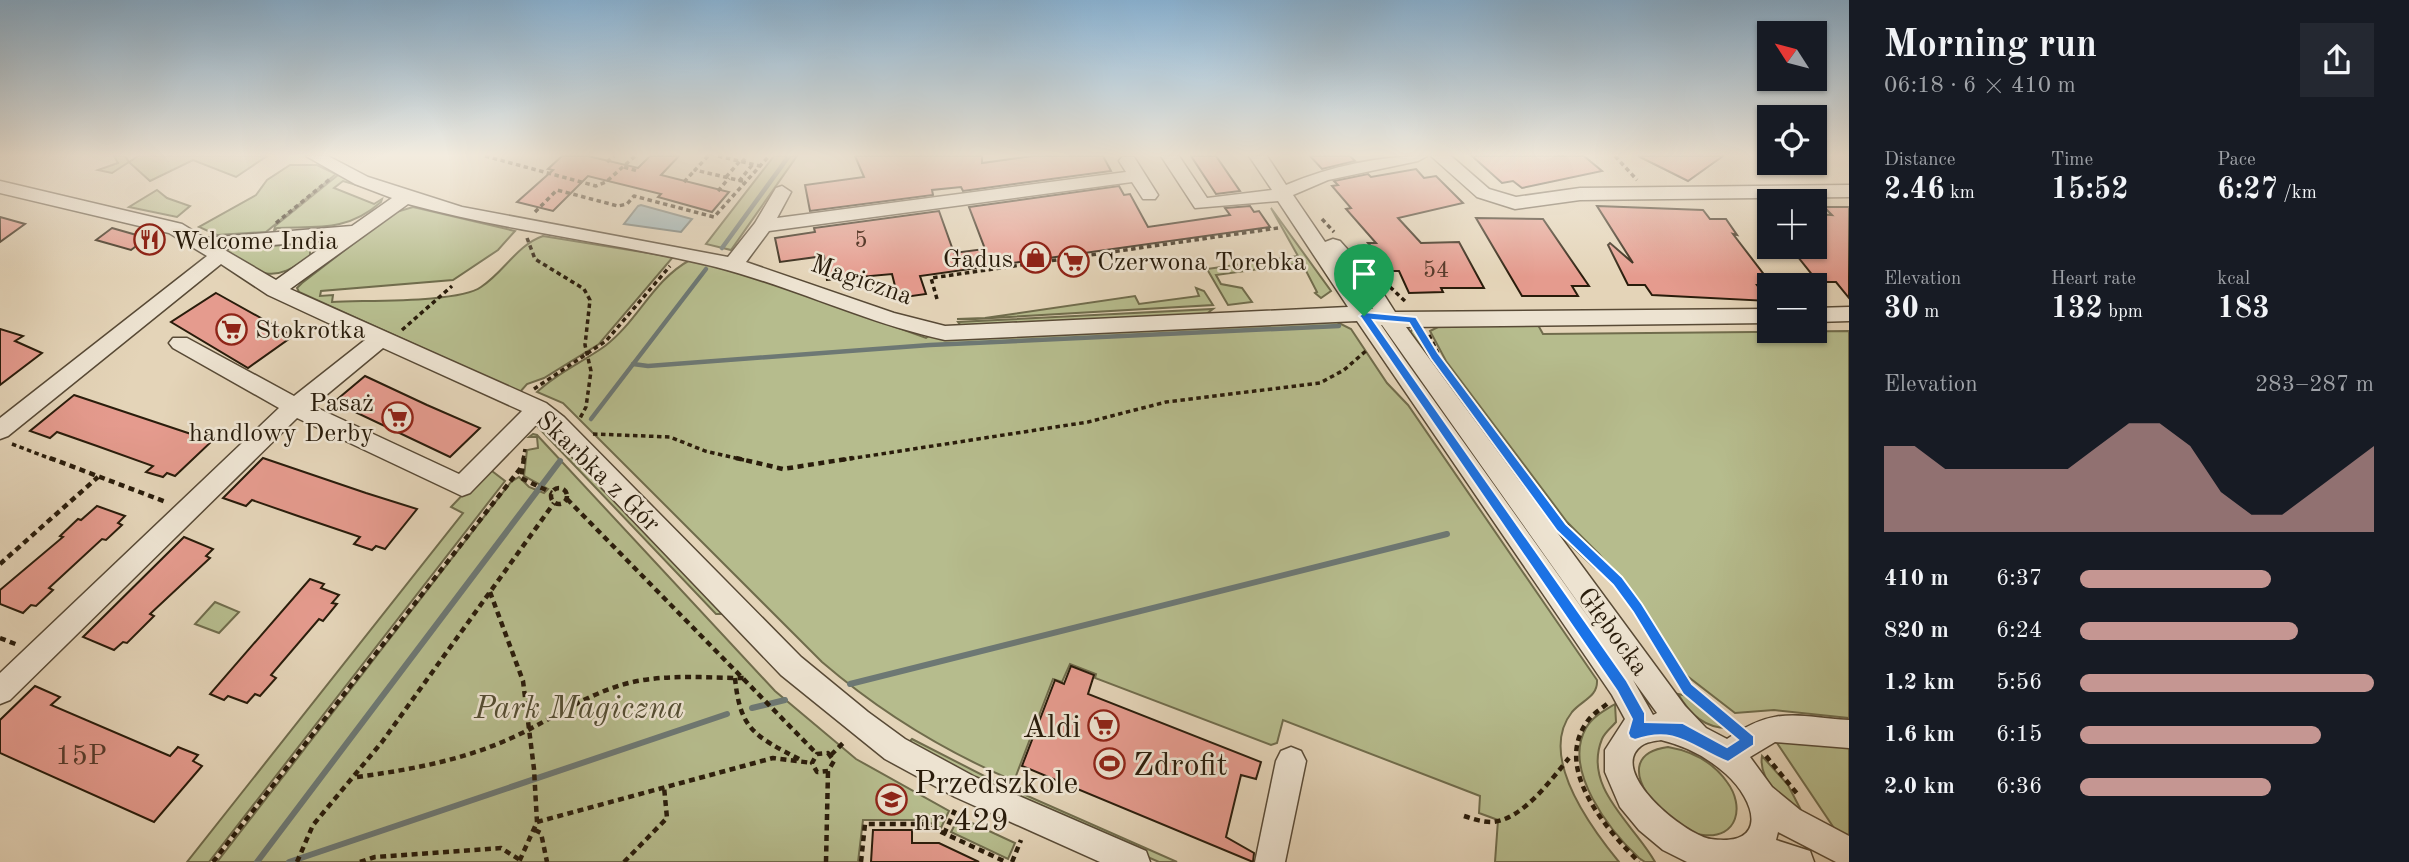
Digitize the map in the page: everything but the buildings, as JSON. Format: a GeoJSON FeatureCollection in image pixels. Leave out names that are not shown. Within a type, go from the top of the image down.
{"type":"FeatureCollection","features":[{"type":"Feature","properties":{"kind":"street","name":"Skarbka z Gór"},"geometry":{"type":"LineString","coordinates":[[40,196],[170,226],[275,290],[383,341],[534,400],[791,666],[858,722],[895,749],[965,787],[1135,862]]}},
{"type":"Feature","properties":{"kind":"street"},"geometry":{"type":"LineString","coordinates":[[275,290],[407,196]]}},
{"type":"Feature","properties":{"kind":"street","name":"Magiczna"},"geometry":{"type":"LineString","coordinates":[[408,196],[497,221],[733,265],[894,320],[945,333],[1377,317],[1419,323],[1757,316]]}},
{"type":"Feature","properties":{"kind":"street"},"geometry":{"type":"LineString","coordinates":[[733,265],[763,226],[780,196]]}},
{"type":"Feature","properties":{"kind":"street"},"geometry":{"type":"LineString","coordinates":[[763,226],[956,196]]}},
{"type":"Feature","properties":{"kind":"street"},"geometry":{"type":"LineString","coordinates":[[1197,196],[1202,204],[1267,196]]}},
{"type":"Feature","properties":{"kind":"street","name":"Głębocka"},"geometry":{"type":"LineString","coordinates":[[1285,196],[1294,214],[1377,317],[1675,715],[1695,735]]}},
{"type":"Feature","properties":{"kind":"street","name":"Głębocka"},"geometry":{"type":"LineString","coordinates":[[1288,196],[1371,289],[1377,317],[1622,686],[1640,718],[1635,733]]}},
{"type":"Feature","properties":{"kind":"street"},"geometry":{"type":"LineString","coordinates":[[1493,196],[1515,203],[1564,196]]}},
{"type":"Feature","properties":{"kind":"street"},"geometry":{"type":"LineString","coordinates":[[4,437],[211,250],[358,232]]}},
{"type":"Feature","properties":{"kind":"street"},"geometry":{"type":"LineString","coordinates":[[309,236],[319,246],[324,257]]}},
{"type":"Feature","properties":{"kind":"street"},"geometry":{"type":"LineString","coordinates":[[1827,315],[1849,314]]}},
{"type":"Feature","properties":{"kind":"street"},"geometry":{"type":"LineString","coordinates":[[0,691],[295,407],[383,341]]}},
{"type":"Feature","properties":{"kind":"street"},"geometry":{"type":"LineString","coordinates":[[180,343],[295,407],[462,486],[534,400]]}},
{"type":"Feature","properties":{"kind":"street"},"geometry":{"type":"LineString","coordinates":[[1672,862],[1668,845],[1632,803],[1621,781],[1620,752],[1635,733],[1661,726],[1739,748],[1775,728],[1849,734]]}},
{"type":"Feature","properties":{"kind":"street"},"geometry":{"type":"LineString","coordinates":[[1739,748],[1746,774],[1759,795],[1781,816],[1849,852]]}},
{"type":"Feature","properties":{"kind":"street"},"geometry":{"type":"LineString","coordinates":[[1270,862],[1291,761]]}},
{"type":"Feature","properties":{"kind":"street"},"geometry":{"type":"LineString","coordinates":[[1726,858],[1752,850],[1763,835],[1765,816],[1759,795]]}},
{"type":"Feature","properties":{"kind":"street"},"geometry":{"type":"LineString","coordinates":[[1661,834],[1698,853],[1726,858],[1778,854],[1799,862]]}},
{"type":"Feature","properties":{"kind":"path"},"geometry":{"type":"LineString","coordinates":[[274,225],[305,196]]}},
{"type":"Feature","properties":{"kind":"path"},"geometry":{"type":"LineString","coordinates":[[542,205],[551,196]]}},
{"type":"Feature","properties":{"kind":"path"},"geometry":{"type":"LineString","coordinates":[[581,196],[618,206],[627,204],[634,196]]}},
{"type":"Feature","properties":{"kind":"path"},"geometry":{"type":"LineString","coordinates":[[635,196],[659,200],[714,217],[719,215],[735,196]]}},
{"type":"Feature","properties":{"kind":"path"},"geometry":{"type":"LineString","coordinates":[[1321,218],[1338,236]]}},
{"type":"Feature","properties":{"kind":"path"},"geometry":{"type":"LineString","coordinates":[[937,299],[931,278],[1278,228]]}},
{"type":"Feature","properties":{"kind":"path"},"geometry":{"type":"LineString","coordinates":[[522,235],[529,241],[535,259],[588,293],[587,353],[591,365],[588,396],[578,421]]}},
{"type":"Feature","properties":{"kind":"path"},"geometry":{"type":"LineString","coordinates":[[534,400],[587,353],[606,341],[664,272],[685,254]]}},
{"type":"Feature","properties":{"kind":"path"},"geometry":{"type":"LineString","coordinates":[[383,341],[452,286]]}},
{"type":"Feature","properties":{"kind":"path"},"geometry":{"type":"LineString","coordinates":[[1371,289],[1387,289],[1419,323],[1437,355],[1419,323]]}},
{"type":"Feature","properties":{"kind":"path"},"geometry":{"type":"LineString","coordinates":[[590,433],[670,437],[705,451],[783,469],[1088,422],[1166,402],[1320,383],[1344,370],[1370,348]]}},
{"type":"Feature","properties":{"kind":"path"},"geometry":{"type":"LineString","coordinates":[[4,437],[98,477],[188,509]]}},
{"type":"Feature","properties":{"kind":"path"},"geometry":{"type":"LineString","coordinates":[[526,445],[521,478],[552,493],[564,490],[567,492],[566,499]]}},
{"type":"Feature","properties":{"kind":"path"},"geometry":{"type":"LineString","coordinates":[[213,862],[523,465]]}},
{"type":"Feature","properties":{"kind":"path"},"geometry":{"type":"LineString","coordinates":[[0,564],[98,477]]}},
{"type":"Feature","properties":{"kind":"path"},"geometry":{"type":"LineString","coordinates":[[552,493],[550,497],[554,503]]}},
{"type":"Feature","properties":{"kind":"path"},"geometry":{"type":"LineString","coordinates":[[297,862],[299,850],[313,825],[356,777],[554,503],[566,499]]}},
{"type":"Feature","properties":{"kind":"path"},"geometry":{"type":"LineString","coordinates":[[566,499],[817,754]]}},
{"type":"Feature","properties":{"kind":"path"},"geometry":{"type":"LineString","coordinates":[[1559,517],[1594,553],[1599,564]]}},
{"type":"Feature","properties":{"kind":"path"},"geometry":{"type":"LineString","coordinates":[[1561,527],[1618,581],[1654,630],[1688,689],[1739,748],[1796,792],[1810,818],[1810,832]]}},
{"type":"Feature","properties":{"kind":"path"},"geometry":{"type":"LineString","coordinates":[[360,862],[501,848],[520,861],[535,830],[536,788],[523,681],[490,592]]}},
{"type":"Feature","properties":{"kind":"path"},"geometry":{"type":"LineString","coordinates":[[735,678],[737,710],[746,727],[754,735],[804,761]]}},
{"type":"Feature","properties":{"kind":"path"},"geometry":{"type":"LineString","coordinates":[[356,777],[437,765],[529,730],[570,705],[633,682],[745,678]]}},
{"type":"Feature","properties":{"kind":"path"},"geometry":{"type":"LineString","coordinates":[[831,755],[843,743]]}},
{"type":"Feature","properties":{"kind":"path"},"geometry":{"type":"LineString","coordinates":[[812,763],[817,754],[823,751],[831,755],[834,761],[828,771],[826,862]]}},
{"type":"Feature","properties":{"kind":"path"},"geometry":{"type":"LineString","coordinates":[[537,822],[772,758],[804,761],[812,763],[817,772],[828,771]]}},
{"type":"Feature","properties":{"kind":"path"},"geometry":{"type":"LineString","coordinates":[[1464,816],[1492,823],[1506,819],[1554,777],[1569,758]]}},
{"type":"Feature","properties":{"kind":"path"},"geometry":{"type":"LineString","coordinates":[[624,862],[667,818],[664,787]]}},
{"type":"Feature","properties":{"kind":"path"},"geometry":{"type":"LineString","coordinates":[[944,834],[955,810]]}},
{"type":"Feature","properties":{"kind":"path"},"geometry":{"type":"LineString","coordinates":[[861,862],[865,824],[924,824],[1006,862]]}},
{"type":"Feature","properties":{"kind":"path"},"geometry":{"type":"LineString","coordinates":[[535,830],[541,833],[547,862]]}},
{"type":"Feature","properties":{"kind":"path"},"geometry":{"type":"LineString","coordinates":[[1012,862],[1021,840]]}},
{"type":"Feature","properties":{"kind":"green space"},"geometry":{"type":"Polygon","coordinates":[[[147,196],[165,196],[190,206],[177,217],[129,207],[147,196]]]}},
{"type":"Feature","properties":{"kind":"green space"},"geometry":{"type":"Polygon","coordinates":[[[254,196],[309,196],[266,232],[217,235],[199,227],[254,196]]]}},
{"type":"Feature","properties":{"kind":"green space"},"geometry":{"type":"Polygon","coordinates":[[[312,196],[355,196],[374,204],[382,199],[368,212],[342,223],[277,228],[274,231],[275,226],[312,196]]]}},
{"type":"Feature","properties":{"kind":"green space"},"geometry":{"type":"Polygon","coordinates":[[[743,196],[769,196],[731,250],[706,244],[743,196]]]}},
{"type":"Feature","properties":{"kind":"green space"},"geometry":{"type":"Polygon","coordinates":[[[413,207],[515,231],[498,250],[453,280],[321,291],[320,296],[333,295],[332,302],[388,301],[453,296],[470,292],[489,281],[518,252],[543,236],[673,257],[599,344],[544,378],[527,384],[520,392],[299,292],[297,288],[302,283],[393,213],[413,207]]]}},
{"type":"Feature","properties":{"kind":"green space"},"geometry":{"type":"Polygon","coordinates":[[[1271,208],[1331,291],[1321,298],[1315,293],[1317,292],[1302,263],[1216,275],[1221,284],[1242,288],[1252,302],[1228,305],[1207,269],[1298,256],[1271,208]]]}},
{"type":"Feature","properties":{"kind":"green space"},"geometry":{"type":"Polygon","coordinates":[[[300,244],[310,250],[310,256],[286,271],[267,274],[248,266],[225,249],[300,244]]]}},
{"type":"Feature","properties":{"kind":"green space"},"geometry":{"type":"Polygon","coordinates":[[[690,260],[765,280],[926,338],[930,335],[968,339],[1333,320],[1351,329],[1387,383],[1408,405],[1597,680],[1592,694],[1572,712],[1563,730],[1561,749],[1564,770],[1572,791],[1595,831],[1619,862],[1495,862],[1498,820],[1479,813],[1480,796],[1283,720],[1277,743],[1271,745],[1095,678],[1096,674],[1070,664],[1062,682],[1053,679],[1014,781],[963,757],[890,714],[822,662],[563,403],[537,392],[617,336],[666,278],[690,260]]]}},
{"type":"Feature","properties":{"kind":"green space"},"geometry":{"type":"Polygon","coordinates":[[[1196,288],[1204,291],[1213,305],[975,319],[957,319],[985,318],[1135,296],[1139,304],[1199,296],[1196,288]]]}},
{"type":"Feature","properties":{"kind":"green space"},"geometry":{"type":"Polygon","coordinates":[[[1213,309],[1205,315],[961,326],[958,322],[1213,309]]]}},
{"type":"Feature","properties":{"kind":"green space"},"geometry":{"type":"Polygon","coordinates":[[[1538,325],[1543,334],[1757,332],[1757,343],[1827,343],[1827,331],[1849,331],[1849,718],[1774,710],[1735,713],[1682,672],[1657,629],[1599,554],[1567,522],[1446,361],[1430,331],[1440,326],[1538,325]]]}},
{"type":"Feature","properties":{"kind":"green space"},"geometry":{"type":"Polygon","coordinates":[[[1415,327],[1502,455],[1559,528],[1584,552],[1594,567],[1558,533],[1421,348],[1410,332],[1415,327]]]}},
{"type":"Feature","properties":{"kind":"green space"},"geometry":{"type":"Polygon","coordinates":[[[536,425],[545,428],[726,614],[716,614],[536,425]]]}},
{"type":"Feature","properties":{"kind":"green space","name":"Park Magiczna"},"geometry":{"type":"Polygon","coordinates":[[[537,435],[775,691],[856,759],[949,811],[941,828],[924,820],[863,820],[858,862],[217,862],[511,482],[519,477],[529,487],[544,493],[548,489],[524,476],[527,450],[538,448],[537,437],[529,437],[537,435]]]}},
{"type":"Feature","properties":{"kind":"green space"},"geometry":{"type":"Polygon","coordinates":[[[488,468],[505,481],[209,862],[187,862],[463,513],[451,507],[488,468]]]}},
{"type":"Feature","properties":{"kind":"green space"},"geometry":{"type":"Polygon","coordinates":[[[215,602],[239,612],[219,633],[195,624],[215,602]]]}},
{"type":"Feature","properties":{"kind":"green space"},"geometry":{"type":"Polygon","coordinates":[[[1678,694],[1693,697],[1730,728],[1713,726],[1699,719],[1678,694]]]}},
{"type":"Feature","properties":{"kind":"green space"},"geometry":{"type":"Polygon","coordinates":[[[1615,704],[1616,722],[1602,739],[1598,757],[1599,774],[1614,805],[1655,862],[1645,862],[1639,858],[1603,816],[1593,799],[1580,762],[1580,745],[1586,728],[1595,717],[1615,704]]]}},
{"type":"Feature","properties":{"kind":"green space"},"geometry":{"type":"Polygon","coordinates":[[[912,739],[996,782],[1177,862],[1159,862],[1012,798],[907,744],[912,739]]]}},
{"type":"Feature","properties":{"kind":"green space"},"geometry":{"type":"Polygon","coordinates":[[[1777,743],[1849,746],[1849,839],[1836,831],[1777,743]]]}},
{"type":"Feature","properties":{"kind":"green space"},"geometry":{"type":"Polygon","coordinates":[[[1668,747],[1701,758],[1715,769],[1733,791],[1737,810],[1731,826],[1724,832],[1703,835],[1689,831],[1673,821],[1647,793],[1640,778],[1640,764],[1649,753],[1668,747]]]}},
{"type":"Feature","properties":{"kind":"green space"},"geometry":{"type":"Polygon","coordinates":[[[1762,756],[1788,785],[1804,816],[1774,791],[1764,774],[1762,756]]]}},
{"type":"Feature","properties":{"kind":"green space"},"geometry":{"type":"Polygon","coordinates":[[[959,817],[1015,843],[1008,859],[951,832],[959,817]]]}},
{"type":"Feature","properties":{"kind":"water"},"geometry":{"type":"Polygon","coordinates":[[[638,206],[692,219],[681,232],[624,224],[638,206]]]}},
{"type":"Feature","properties":{"kind":"waterway"},"geometry":{"type":"LineString","coordinates":[[722,248],[760,196]]}},
{"type":"Feature","properties":{"kind":"waterway"},"geometry":{"type":"LineString","coordinates":[[633,364],[706,269]]}},
{"type":"Feature","properties":{"kind":"waterway"},"geometry":{"type":"LineString","coordinates":[[633,364],[648,366],[930,345],[1339,326]]}},
{"type":"Feature","properties":{"kind":"waterway"},"geometry":{"type":"LineString","coordinates":[[591,419],[633,364]]}},
{"type":"Feature","properties":{"kind":"waterway"},"geometry":{"type":"LineString","coordinates":[[257,862],[560,461]]}},
{"type":"Feature","properties":{"kind":"waterway"},"geometry":{"type":"LineString","coordinates":[[850,684],[1447,534]]}},
{"type":"Feature","properties":{"kind":"waterway"},"geometry":{"type":"LineString","coordinates":[[752,708],[785,700]]}},
{"type":"Feature","properties":{"kind":"waterway"},"geometry":{"type":"LineString","coordinates":[[289,862],[727,714]]}},
{"type":"Feature","properties":{"kind":"place","name":"Welcome India"},"geometry":{"type":"Point","coordinates":[149,240]}},
{"type":"Feature","properties":{"kind":"place","name":"Gadus"},"geometry":{"type":"Point","coordinates":[1036,258]}},
{"type":"Feature","properties":{"kind":"place","name":"Czerwona Torebka"},"geometry":{"type":"Point","coordinates":[1074,261]}},
{"type":"Feature","properties":{"kind":"place","name":"Stokrotka"},"geometry":{"type":"Point","coordinates":[232,329]}},
{"type":"Feature","properties":{"kind":"place","name":"Pasaż handlowy Derby"},"geometry":{"type":"Point","coordinates":[397,417]}},
{"type":"Feature","properties":{"kind":"place","name":"Aldi"},"geometry":{"type":"Point","coordinates":[1104,726]}},
{"type":"Feature","properties":{"kind":"place","name":"Zdrofit"},"geometry":{"type":"Point","coordinates":[1110,764]}},
{"type":"Feature","properties":{"kind":"place","name":"Przedszkole nr 429"},"geometry":{"type":"Point","coordinates":[891,800]}},
{"type":"Feature","properties":{"kind":"route"},"geometry":{"type":"LineString","coordinates":[[1364,316],[1413,319],[1435,356],[1561,527],[1618,581],[1658,636],[1688,689],[1749,740],[1728,755],[1718,747],[1683,730],[1661,726],[1635,733],[1640,718],[1622,686],[1364,316]]}}]}
